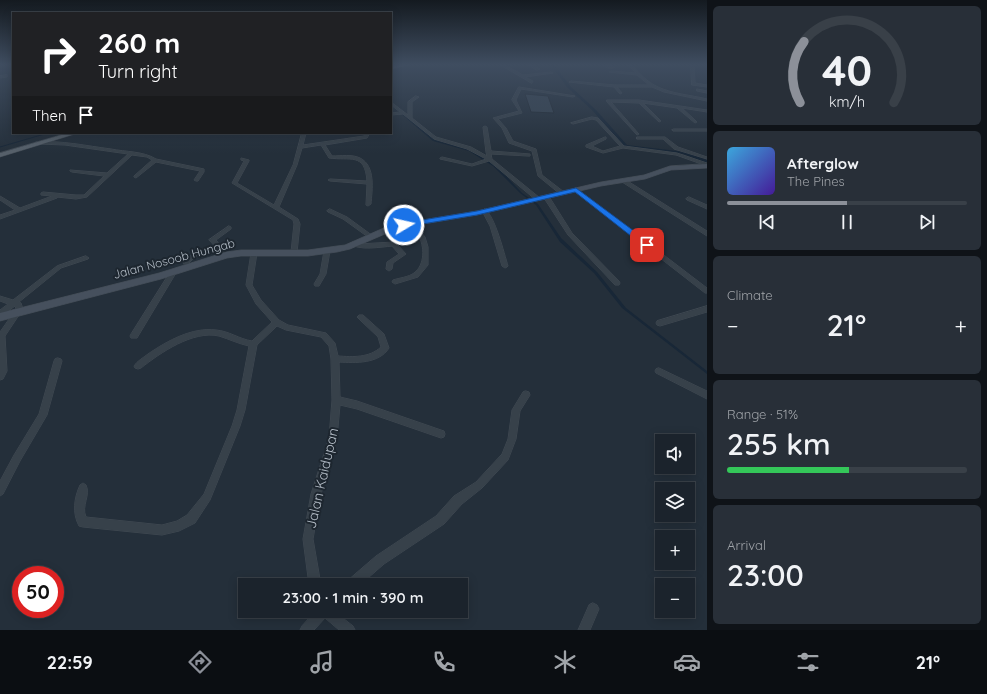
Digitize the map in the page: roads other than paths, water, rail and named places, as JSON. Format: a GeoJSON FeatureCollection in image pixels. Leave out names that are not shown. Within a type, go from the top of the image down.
{"type":"FeatureCollection","features":[{"type":"Feature","properties":{"kind":"main road"},"geometry":{"type":"LineString","coordinates":[[0,155],[38,144],[63,134]]}},
{"type":"Feature","properties":{"kind":"main road"},"geometry":{"type":"LineString","coordinates":[[0,152],[63,134]]}},
{"type":"Feature","properties":{"kind":"main road","name":"Jalan Nosoob Hungab"},"geometry":{"type":"LineString","coordinates":[[0,317],[173,272],[226,255],[328,251],[353,244],[389,229],[410,224],[485,211],[547,198],[562,193],[649,176],[676,167],[707,165]]}},
{"type":"Feature","properties":{"kind":"street"},"geometry":{"type":"LineString","coordinates":[[517,94],[514,100],[521,112],[495,118],[504,128],[511,142],[534,150],[540,176],[562,193]]}},
{"type":"Feature","properties":{"kind":"street"},"geometry":{"type":"LineString","coordinates":[[562,94],[573,96]]}},
{"type":"Feature","properties":{"kind":"street"},"geometry":{"type":"LineString","coordinates":[[677,94],[707,100]]}},
{"type":"Feature","properties":{"kind":"street"},"geometry":{"type":"LineString","coordinates":[[410,118],[410,102],[417,97]]}},
{"type":"Feature","properties":{"kind":"street"},"geometry":{"type":"LineString","coordinates":[[639,101],[659,121]]}},
{"type":"Feature","properties":{"kind":"street"},"geometry":{"type":"LineString","coordinates":[[707,111],[639,101],[608,102],[638,136],[664,138],[678,148],[707,158]]}},
{"type":"Feature","properties":{"kind":"street"},"geometry":{"type":"LineString","coordinates":[[392,103],[437,139],[469,148],[487,160],[535,200]]}},
{"type":"Feature","properties":{"kind":"street"},"geometry":{"type":"LineString","coordinates":[[678,106],[695,122]]}},
{"type":"Feature","properties":{"kind":"street"},"geometry":{"type":"LineString","coordinates":[[392,114],[404,113]]}},
{"type":"Feature","properties":{"kind":"street"},"geometry":{"type":"LineString","coordinates":[[572,123],[592,118],[596,119],[623,147]]}},
{"type":"Feature","properties":{"kind":"street"},"geometry":{"type":"LineString","coordinates":[[485,127],[488,152],[487,160]]}},
{"type":"Feature","properties":{"kind":"street"},"geometry":{"type":"LineString","coordinates":[[674,130],[707,130]]}},
{"type":"Feature","properties":{"kind":"street"},"geometry":{"type":"LineString","coordinates":[[63,134],[62,140],[65,144]]}},
{"type":"Feature","properties":{"kind":"street"},"geometry":{"type":"LineString","coordinates":[[276,207],[295,165],[304,134]]}},
{"type":"Feature","properties":{"kind":"street"},"geometry":{"type":"LineString","coordinates":[[300,147],[367,135]]}},
{"type":"Feature","properties":{"kind":"street"},"geometry":{"type":"LineString","coordinates":[[605,138],[588,146],[603,152],[623,147],[677,154],[707,165]]}},
{"type":"Feature","properties":{"kind":"street"},"geometry":{"type":"LineString","coordinates":[[38,144],[65,144],[148,156],[155,160],[202,170],[196,180]]}},
{"type":"Feature","properties":{"kind":"street"},"geometry":{"type":"LineString","coordinates":[[322,144],[331,157],[361,160],[369,176],[368,204]]}},
{"type":"Feature","properties":{"kind":"street"},"geometry":{"type":"LineString","coordinates":[[488,152],[528,155]]}},
{"type":"Feature","properties":{"kind":"street"},"geometry":{"type":"LineString","coordinates":[[43,194],[76,197],[85,196],[132,153]]}},
{"type":"Feature","properties":{"kind":"street"},"geometry":{"type":"LineString","coordinates":[[442,158],[470,164],[487,160]]}},
{"type":"Feature","properties":{"kind":"street"},"geometry":{"type":"LineString","coordinates":[[243,159],[246,161],[234,183],[276,207],[296,221],[294,252]]}},
{"type":"Feature","properties":{"kind":"street"},"geometry":{"type":"LineString","coordinates":[[136,177],[155,160]]}},
{"type":"Feature","properties":{"kind":"street"},"geometry":{"type":"LineString","coordinates":[[72,171],[108,174]]}},
{"type":"Feature","properties":{"kind":"street"},"geometry":{"type":"LineString","coordinates":[[330,180],[369,183]]}},
{"type":"Feature","properties":{"kind":"street"},"geometry":{"type":"LineString","coordinates":[[624,181],[707,234]]}},
{"type":"Feature","properties":{"kind":"street"},"geometry":{"type":"LineString","coordinates":[[576,190],[707,291]]}},
{"type":"Feature","properties":{"kind":"street"},"geometry":{"type":"LineString","coordinates":[[0,218],[57,196]]}},
{"type":"Feature","properties":{"kind":"street"},"geometry":{"type":"LineString","coordinates":[[0,198],[19,210]]}},
{"type":"Feature","properties":{"kind":"street"},"geometry":{"type":"LineString","coordinates":[[547,198],[573,237],[617,283]]}},
{"type":"Feature","properties":{"kind":"street"},"geometry":{"type":"LineString","coordinates":[[689,199],[707,207]]}},
{"type":"Feature","properties":{"kind":"street"},"geometry":{"type":"LineString","coordinates":[[330,211],[346,218],[370,236]]}},
{"type":"Feature","properties":{"kind":"street"},"geometry":{"type":"LineString","coordinates":[[485,211],[495,230],[505,266]]}},
{"type":"Feature","properties":{"kind":"street"},"geometry":{"type":"LineString","coordinates":[[395,282],[416,275],[425,265],[424,237],[410,224]]}},
{"type":"Feature","properties":{"kind":"street"},"geometry":{"type":"LineString","coordinates":[[226,255],[212,240],[230,228]]}},
{"type":"Feature","properties":{"kind":"street"},"geometry":{"type":"LineString","coordinates":[[353,244],[359,246],[394,244],[403,254],[390,262],[389,269]]}},
{"type":"Feature","properties":{"kind":"street"},"geometry":{"type":"LineString","coordinates":[[189,267],[186,263],[188,260],[207,249]]}},
{"type":"Feature","properties":{"kind":"street"},"geometry":{"type":"LineString","coordinates":[[317,284],[323,274],[328,251]]}},
{"type":"Feature","properties":{"kind":"street","name":"Jalan Kaidupan"},"geometry":{"type":"LineString","coordinates":[[254,253],[249,285],[258,302],[276,322],[296,330],[323,335],[332,345],[335,359],[336,400],[333,438],[316,494],[308,539],[314,578]]}},
{"type":"Feature","properties":{"kind":"street"},"geometry":{"type":"LineString","coordinates":[[0,314],[59,267],[86,258]]}},
{"type":"Feature","properties":{"kind":"street"},"geometry":{"type":"LineString","coordinates":[[134,336],[173,272]]}},
{"type":"Feature","properties":{"kind":"street"},"geometry":{"type":"LineString","coordinates":[[0,298],[19,305],[20,312],[2,336],[3,371],[0,377]]}},
{"type":"Feature","properties":{"kind":"street"},"geometry":{"type":"LineString","coordinates":[[660,323],[707,309]]}},
{"type":"Feature","properties":{"kind":"street"},"geometry":{"type":"LineString","coordinates":[[335,359],[358,361],[378,354],[384,348],[381,336],[361,317]]}},
{"type":"Feature","properties":{"kind":"street"},"geometry":{"type":"LineString","coordinates":[[83,488],[78,509],[79,517],[84,522],[162,530],[179,526],[191,519],[207,497],[236,426],[243,404],[253,344],[276,322]]}},
{"type":"Feature","properties":{"kind":"street"},"geometry":{"type":"LineString","coordinates":[[138,366],[146,359],[195,334],[208,332],[220,334],[244,343],[253,344]]}},
{"type":"Feature","properties":{"kind":"street"},"geometry":{"type":"LineString","coordinates":[[0,491],[17,458],[44,415],[58,361]]}},
{"type":"Feature","properties":{"kind":"street"},"geometry":{"type":"LineString","coordinates":[[659,371],[695,388],[707,396]]}},
{"type":"Feature","properties":{"kind":"street"},"geometry":{"type":"LineString","coordinates":[[359,578],[380,560],[440,520],[458,500],[479,485],[505,457],[512,439],[516,410],[526,396]]}},
{"type":"Feature","properties":{"kind":"street"},"geometry":{"type":"LineString","coordinates":[[336,400],[357,405],[441,434]]}},
{"type":"Feature","properties":{"kind":"street"},"geometry":{"type":"LineString","coordinates":[[584,630],[594,609]]}},
{"type":"Feature","properties":{"kind":"street"},"geometry":{"type":"LineString","coordinates":[[306,630],[317,618]]}},
{"type":"Feature","properties":{"kind":"street"},"geometry":{"type":"LineString","coordinates":[[333,618],[349,630]]}},
{"type":"Feature","properties":{"kind":"water"},"geometry":{"type":"Polygon","coordinates":[[[575,94],[579,94],[596,110],[627,145],[685,152],[707,160],[707,163],[683,154],[624,146],[592,110],[575,94]]]}},
{"type":"Feature","properties":{"kind":"water"},"geometry":{"type":"Polygon","coordinates":[[[392,106],[435,140],[470,150],[496,165],[522,193],[538,204],[561,238],[597,272],[626,308],[707,371],[707,374],[622,308],[594,273],[560,242],[536,205],[520,193],[493,166],[469,151],[433,141],[392,106]]]}},
{"type":"Feature","properties":{"kind":"waterway"},"geometry":{"type":"LineString","coordinates":[[0,147],[45,134]]}}]}
